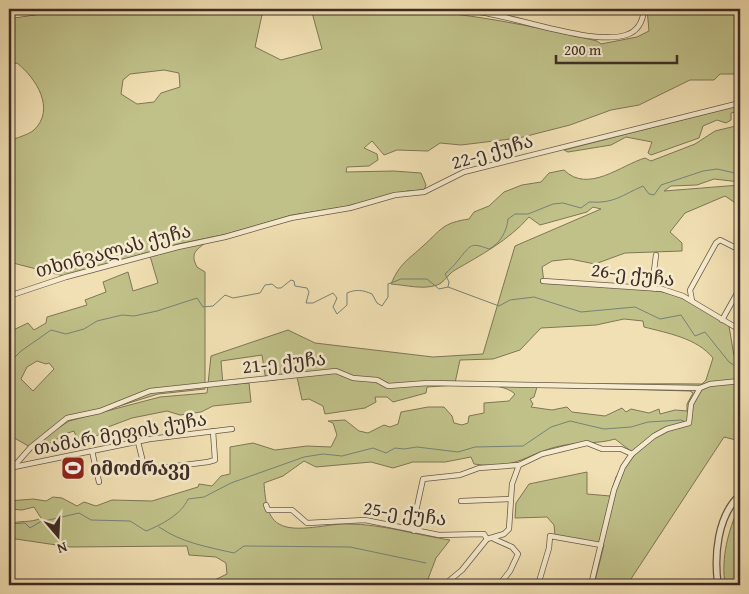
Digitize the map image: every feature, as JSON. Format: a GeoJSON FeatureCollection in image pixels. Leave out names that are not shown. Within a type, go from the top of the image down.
{"type":"FeatureCollection","features":[{"type":"Feature","properties":{"kind":"street"},"geometry":{"type":"LineString","coordinates":[[9,16],[58,9]]}},
{"type":"Feature","properties":{"kind":"street"},"geometry":{"type":"LineString","coordinates":[[425,9],[488,13],[576,34],[613,38],[626,36],[637,29],[642,20],[644,9]]}},
{"type":"Feature","properties":{"kind":"street","name":"22-ე ქუჩა"},"geometry":{"type":"LineString","coordinates":[[225,237],[291,218],[350,208],[395,196],[424,192],[464,172],[740,103]]}},
{"type":"Feature","properties":{"kind":"street","name":"თხინვალას ქუჩა"},"geometry":{"type":"LineString","coordinates":[[9,296],[66,277],[178,247],[225,237]]}},
{"type":"Feature","properties":{"kind":"street"},"geometry":{"type":"LineString","coordinates":[[692,301],[690,290],[716,242],[720,240],[740,250]]}},
{"type":"Feature","properties":{"kind":"street"},"geometry":{"type":"LineString","coordinates":[[655,288],[653,279],[656,255]]}},
{"type":"Feature","properties":{"kind":"street","name":"26-ე ქუჩა"},"geometry":{"type":"LineString","coordinates":[[543,281],[655,288],[675,292],[740,330]]}},
{"type":"Feature","properties":{"kind":"street"},"geometry":{"type":"LineString","coordinates":[[722,320],[740,288]]}},
{"type":"Feature","properties":{"kind":"street","name":"21-ე ქუჩა"},"geometry":{"type":"LineString","coordinates":[[9,472],[31,447],[68,418],[100,411],[150,391],[211,386],[281,376],[336,371],[353,378],[377,380],[388,386],[428,384],[700,388],[710,384],[740,381]]}},
{"type":"Feature","properties":{"kind":"street"},"geometry":{"type":"LineString","coordinates":[[591,585],[617,477],[632,454],[660,433],[689,423],[691,404],[700,388]]}},
{"type":"Feature","properties":{"kind":"street","name":"თამარ მეფის ქუჩა"},"geometry":{"type":"LineString","coordinates":[[13,467],[138,442],[232,429]]}},
{"type":"Feature","properties":{"kind":"street"},"geometry":{"type":"LineString","coordinates":[[138,442],[145,470],[208,462],[215,460],[213,431]]}},
{"type":"Feature","properties":{"kind":"street"},"geometry":{"type":"LineString","coordinates":[[414,531],[413,525],[423,479],[460,475],[479,468],[519,465],[542,454],[587,443],[602,449],[621,448],[632,454]]}},
{"type":"Feature","properties":{"kind":"street"},"geometry":{"type":"LineString","coordinates":[[92,451],[99,482]]}},
{"type":"Feature","properties":{"kind":"street"},"geometry":{"type":"LineString","coordinates":[[444,585],[462,570],[490,539],[504,534],[509,529],[511,523],[512,484],[519,465]]}},
{"type":"Feature","properties":{"kind":"street"},"geometry":{"type":"LineString","coordinates":[[718,585],[719,538],[730,508],[740,495]]}},
{"type":"Feature","properties":{"kind":"street"},"geometry":{"type":"LineString","coordinates":[[461,501],[511,499]]}},
{"type":"Feature","properties":{"kind":"street","name":"25-ე ქუჩა"},"geometry":{"type":"LineString","coordinates":[[266,505],[268,510],[292,510],[308,523],[365,520],[414,531],[449,535],[484,534],[490,539]]}},
{"type":"Feature","properties":{"kind":"street"},"geometry":{"type":"LineString","coordinates":[[538,585],[548,555],[550,536],[601,545]]}},
{"type":"Feature","properties":{"kind":"street"},"geometry":{"type":"LineString","coordinates":[[490,539],[512,547],[518,554],[510,571],[499,585]]}},
{"type":"Feature","properties":{"kind":"street"},"geometry":{"type":"LineString","coordinates":[[9,584],[13,585]]}},
{"type":"Feature","properties":{"kind":"street"},"geometry":{"type":"LineString","coordinates":[[27,585],[114,585]]}},
{"type":"Feature","properties":{"kind":"green space"},"geometry":{"type":"Polygon","coordinates":[[[391,8],[427,11],[549,30],[597,41],[601,44],[637,37],[649,31],[647,9],[740,9],[740,74],[720,74],[714,80],[690,80],[639,105],[611,110],[570,125],[519,138],[461,145],[440,143],[428,151],[397,150],[384,155],[372,141],[364,148],[377,154],[378,160],[369,166],[347,167],[346,172],[394,171],[421,173],[426,185],[424,190],[407,191],[344,207],[292,215],[227,234],[178,244],[64,276],[9,262],[9,141],[34,130],[40,122],[43,104],[37,85],[31,77],[17,63],[9,65],[9,18],[65,9],[277,9],[262,15],[255,47],[281,60],[322,49],[311,9],[391,8]],[[164,70],[130,74],[123,80],[121,94],[137,104],[154,102],[161,93],[180,87],[179,73],[164,70]]]}},
{"type":"Feature","properties":{"kind":"green space"},"geometry":{"type":"Polygon","coordinates":[[[740,105],[740,111],[731,113],[731,120],[726,123],[717,120],[703,126],[699,138],[651,155],[648,153],[652,142],[626,137],[611,145],[568,152],[564,150],[740,105]]]}},
{"type":"Feature","properties":{"kind":"green space"},"geometry":{"type":"Polygon","coordinates":[[[740,125],[740,182],[714,179],[697,185],[671,186],[664,191],[740,185],[740,206],[725,196],[685,213],[670,232],[682,243],[682,251],[625,253],[595,264],[570,259],[552,261],[542,267],[544,282],[619,285],[675,295],[729,326],[734,356],[740,359],[740,411],[735,419],[740,422],[740,441],[724,437],[627,585],[594,585],[604,545],[555,535],[554,525],[547,517],[515,518],[516,503],[529,484],[587,472],[587,494],[610,496],[616,477],[632,452],[615,439],[603,442],[565,445],[502,465],[474,464],[471,457],[445,462],[413,462],[393,468],[371,462],[316,467],[304,461],[283,476],[264,483],[267,506],[271,516],[279,524],[286,527],[303,528],[361,524],[450,540],[436,558],[428,579],[435,585],[204,585],[227,574],[226,563],[216,557],[189,555],[187,546],[70,547],[9,538],[9,525],[41,518],[34,507],[22,510],[9,509],[9,501],[33,499],[46,501],[53,497],[62,498],[77,506],[84,502],[96,506],[112,500],[152,501],[198,487],[199,484],[212,486],[221,476],[230,474],[230,447],[253,443],[275,450],[307,446],[331,447],[337,435],[333,423],[328,421],[345,420],[359,431],[368,433],[384,425],[390,427],[398,424],[401,412],[428,407],[444,407],[452,416],[454,423],[462,425],[468,423],[469,416],[484,413],[484,403],[509,401],[515,394],[508,389],[486,385],[427,387],[426,393],[393,402],[387,397],[375,397],[376,402],[365,408],[325,414],[323,406],[309,399],[302,400],[297,377],[266,381],[262,355],[221,361],[223,385],[249,383],[251,402],[213,406],[201,412],[180,415],[167,411],[132,418],[108,427],[106,433],[78,441],[74,431],[34,450],[33,448],[9,475],[32,448],[9,435],[9,332],[28,323],[34,330],[46,323],[47,317],[87,305],[85,300],[106,292],[103,282],[128,272],[133,291],[158,283],[150,256],[208,241],[194,254],[197,267],[205,272],[205,389],[158,394],[90,415],[68,419],[57,429],[69,421],[160,397],[207,393],[211,356],[288,330],[315,343],[433,357],[483,354],[515,246],[601,209],[593,207],[587,212],[540,225],[529,217],[504,240],[455,270],[437,285],[420,287],[391,284],[405,262],[443,228],[469,219],[474,212],[489,206],[504,192],[522,185],[541,182],[549,173],[564,170],[573,177],[594,179],[645,158],[651,161],[695,144],[715,131],[740,125]],[[624,319],[596,325],[541,328],[520,350],[493,359],[460,360],[455,383],[702,384],[706,380],[713,358],[706,351],[681,337],[644,327],[643,321],[624,319]],[[37,361],[27,367],[21,379],[33,391],[54,369],[49,363],[37,361]],[[537,387],[534,397],[530,399],[533,404],[531,407],[552,410],[567,407],[572,412],[605,416],[622,408],[626,412],[631,409],[649,413],[659,409],[660,414],[675,410],[687,411],[687,404],[693,393],[690,391],[537,387]]]}},
{"type":"Feature","properties":{"kind":"green space"},"geometry":{"type":"Polygon","coordinates":[[[739,506],[740,585],[725,585],[724,564],[726,545],[739,506]]]}},
{"type":"Feature","properties":{"kind":"waterway"},"geometry":{"type":"LineString","coordinates":[[9,363],[21,351],[51,330],[66,334],[84,329],[97,321],[122,315],[134,316],[157,311],[197,298],[203,307],[213,306],[225,295],[233,298],[260,293],[265,285],[272,284],[277,288],[281,288],[291,280],[294,281],[295,286],[307,288],[309,292],[306,303],[313,303],[333,293],[337,298],[333,307],[337,314],[347,305],[347,293],[353,291],[363,291],[372,294],[377,303],[382,306],[388,297],[388,284],[401,279],[427,279],[439,289],[448,287],[449,282],[445,274],[466,251],[474,245],[489,249],[493,247],[502,237],[508,219],[515,214],[528,214],[553,204],[563,203],[581,208],[589,202],[612,200],[643,186],[649,194],[654,195],[661,185],[703,171],[717,169],[735,173],[740,171]]}},
{"type":"Feature","properties":{"kind":"waterway"},"geometry":{"type":"LineString","coordinates":[[448,287],[499,306],[510,300],[534,297],[581,312],[635,307],[660,319],[681,315],[695,336],[705,332],[729,362],[740,369]]}},
{"type":"Feature","properties":{"kind":"waterway"},"geometry":{"type":"LineString","coordinates":[[9,367],[11,381],[9,385]]}},
{"type":"Feature","properties":{"kind":"waterway"},"geometry":{"type":"LineString","coordinates":[[9,524],[25,523],[30,528],[40,522],[79,513],[91,520],[130,521],[146,531],[176,514],[188,499],[204,497],[231,483],[304,457],[323,454],[342,456],[373,448],[386,453],[395,448],[417,447],[458,452],[475,447],[523,446],[551,427],[570,421],[604,429],[631,427],[648,422],[681,420],[686,422]]}},
{"type":"Feature","properties":{"kind":"waterway"},"geometry":{"type":"LineString","coordinates":[[159,527],[186,541],[234,553],[244,546],[350,547],[426,563]]}},
{"type":"Feature","properties":{"kind":"place","name":"იმოძრავე"},"geometry":{"type":"Point","coordinates":[73,468]}}]}
